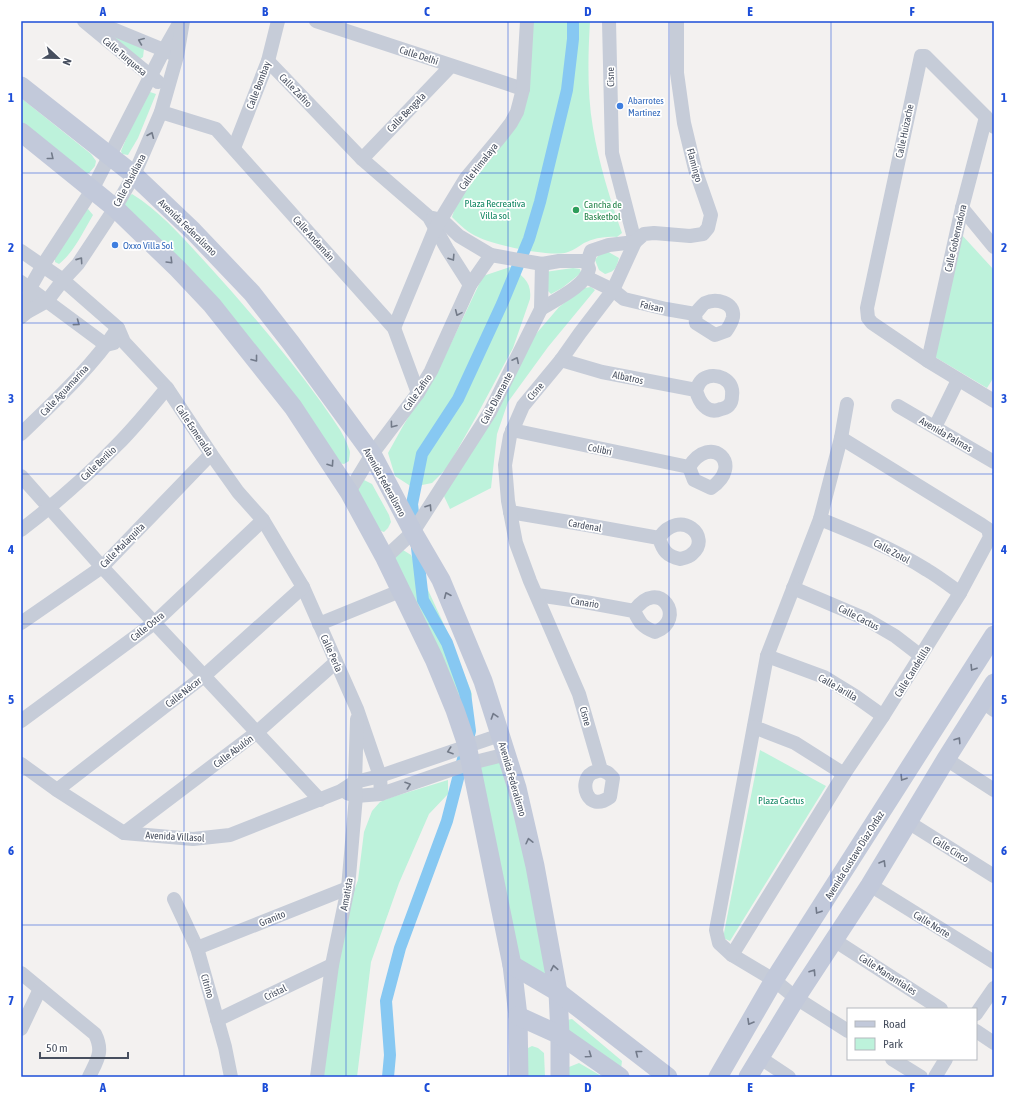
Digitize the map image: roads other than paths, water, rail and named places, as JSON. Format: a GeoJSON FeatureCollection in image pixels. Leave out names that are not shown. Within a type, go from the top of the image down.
{"type":"FeatureCollection","features":[{"type":"Feature","properties":{"kind":"street","name":"Calle Turquesa"},"geometry":{"type":"LineString","coordinates":[[84,21],[167,90]]}},
{"type":"Feature","properties":{"kind":"street","name":"Calle Turquesa"},"geometry":{"type":"LineString","coordinates":[[93,21],[177,56]]}},
{"type":"Feature","properties":{"kind":"street","name":"Calle Obsidiana"},"geometry":{"type":"LineString","coordinates":[[24,314],[25,285],[43,265],[92,190],[180,21]]}},
{"type":"Feature","properties":{"kind":"street","name":"Calle Obsidiana"},"geometry":{"type":"LineString","coordinates":[[24,314],[47,301],[63,280],[78,264],[134,175],[161,112],[177,56],[183,21]]}},
{"type":"Feature","properties":{"kind":"street","name":"Calle Bombay"},"geometry":{"type":"LineString","coordinates":[[234,148],[268,62],[278,21]]}},
{"type":"Feature","properties":{"kind":"street","name":"Calle Delhi"},"geometry":{"type":"LineString","coordinates":[[316,21],[523,89]]}},
{"type":"Feature","properties":{"kind":"street","name":"Calle Himalaya"},"geometry":{"type":"LineString","coordinates":[[394,328],[436,222],[466,178],[511,123],[517,112],[523,89],[527,21]]}},
{"type":"Feature","properties":{"kind":"street","name":"Cisne"},"geometry":{"type":"LineString","coordinates":[[601,770],[579,694],[516,543],[508,501],[505,465],[512,430],[523,406],[561,360],[613,290],[635,242],[612,153],[609,21]]}},
{"type":"Feature","properties":{"kind":"street","name":"Flamingo"},"geometry":{"type":"LineString","coordinates":[[635,242],[644,234],[654,233],[690,236],[703,234],[708,228],[711,215],[695,169],[684,123],[677,73],[677,21]]}},
{"type":"Feature","properties":{"kind":"street","name":"Calle Huizache"},"geometry":{"type":"LineString","coordinates":[[928,361],[872,324],[868,318],[867,308],[921,56],[925,56],[990,122]]}},
{"type":"Feature","properties":{"kind":"street","name":"Calle Zafiro"},"geometry":{"type":"LineString","coordinates":[[268,62],[362,159],[436,222],[491,255],[470,285],[432,371],[418,393],[372,454],[349,492]]}},
{"type":"Feature","properties":{"kind":"street","name":"Calle Bengala"},"geometry":{"type":"LineString","coordinates":[[362,159],[450,66]]}},
{"type":"Feature","properties":{"kind":"street","name":"Avenida Federalismo"},"geometry":{"type":"LineString","coordinates":[[21,86],[134,175],[193,231],[252,293],[291,343],[372,454],[413,532],[441,580],[482,681],[517,788],[535,866],[558,992],[560,1077]]}},
{"type":"Feature","properties":{"kind":"street","name":"Calle Andamán"},"geometry":{"type":"LineString","coordinates":[[161,112],[216,128],[394,328]]}},
{"type":"Feature","properties":{"kind":"street","name":"Calle Gobernadora"},"geometry":{"type":"LineString","coordinates":[[928,361],[962,208],[990,122]]}},
{"type":"Feature","properties":{"kind":"street"},"geometry":{"type":"LineString","coordinates":[[21,132],[114,208],[168,259],[212,305],[293,407],[349,492],[385,558],[434,659],[455,710],[469,754],[512,965],[518,1016],[519,1077]]}},
{"type":"Feature","properties":{"kind":"street"},"geometry":{"type":"LineString","coordinates":[[962,208],[994,247]]}},
{"type":"Feature","properties":{"kind":"street","name":"Calle Zafiro"},"geometry":{"type":"LineString","coordinates":[[436,222],[470,285]]}},
{"type":"Feature","properties":{"kind":"street"},"geometry":{"type":"LineString","coordinates":[[541,309],[577,286],[586,277],[589,269],[587,262],[591,251],[609,245],[635,242]]}},
{"type":"Feature","properties":{"kind":"street","name":"Calle Esmeralda"},"geometry":{"type":"LineString","coordinates":[[21,251],[63,280],[118,328],[124,342],[167,388],[238,492],[263,520]]}},
{"type":"Feature","properties":{"kind":"street"},"geometry":{"type":"LineString","coordinates":[[491,255],[542,264],[559,262],[587,262]]}},
{"type":"Feature","properties":{"kind":"street","name":"Calle Diamante"},"geometry":{"type":"LineString","coordinates":[[385,558],[413,532],[490,412],[541,309],[542,264]]}},
{"type":"Feature","properties":{"kind":"street","name":"Faisan"},"geometry":{"type":"LineString","coordinates":[[586,277],[613,290],[624,299],[694,314]]}},
{"type":"Feature","properties":{"kind":"street"},"geometry":{"type":"LineString","coordinates":[[25,285],[106,345],[124,342]]}},
{"type":"Feature","properties":{"kind":"street","name":"Calle Aguamarina"},"geometry":{"type":"LineString","coordinates":[[21,434],[61,395],[106,345],[118,328]]}},
{"type":"Feature","properties":{"kind":"street"},"geometry":{"type":"LineString","coordinates":[[394,328],[418,393]]}},
{"type":"Feature","properties":{"kind":"street","name":"Albatros"},"geometry":{"type":"LineString","coordinates":[[561,360],[602,372],[696,390]]}},
{"type":"Feature","properties":{"kind":"street"},"geometry":{"type":"LineString","coordinates":[[928,361],[994,401]]}},
{"type":"Feature","properties":{"kind":"street"},"geometry":{"type":"LineString","coordinates":[[935,427],[958,380]]}},
{"type":"Feature","properties":{"kind":"street","name":"Calle Berilio"},"geometry":{"type":"LineString","coordinates":[[21,530],[50,508],[118,445],[167,388]]}},
{"type":"Feature","properties":{"kind":"street"},"geometry":{"type":"LineString","coordinates":[[847,404],[841,438],[820,519],[768,656],[716,930],[719,943],[732,955],[774,980],[796,998],[847,1030]]}},
{"type":"Feature","properties":{"kind":"street","name":"Avenida Palmas"},"geometry":{"type":"LineString","coordinates":[[898,406],[994,462]]}},
{"type":"Feature","properties":{"kind":"street","name":"Colibri"},"geometry":{"type":"LineString","coordinates":[[512,430],[689,467]]}},
{"type":"Feature","properties":{"kind":"street","name":"Calle Candelilla"},"geometry":{"type":"LineString","coordinates":[[732,955],[844,774],[883,716],[960,593],[990,537],[988,529],[841,438]]}},
{"type":"Feature","properties":{"kind":"street","name":"Calle Malaquita"},"geometry":{"type":"LineString","coordinates":[[21,623],[102,567],[211,454]]}},
{"type":"Feature","properties":{"kind":"street"},"geometry":{"type":"LineString","coordinates":[[21,476],[102,567],[256,734],[320,800]]}},
{"type":"Feature","properties":{"kind":"street","name":"Cardenal"},"geometry":{"type":"LineString","coordinates":[[510,512],[659,538]]}},
{"type":"Feature","properties":{"kind":"street","name":"Calle Zotol"},"geometry":{"type":"LineString","coordinates":[[820,519],[863,536],[890,550],[927,570],[960,593]]}},
{"type":"Feature","properties":{"kind":"street","name":"Calle Perla"},"geometry":{"type":"LineString","coordinates":[[263,520],[303,587],[357,709],[380,776],[381,794]]}},
{"type":"Feature","properties":{"kind":"street","name":"Calle Ostra"},"geometry":{"type":"LineString","coordinates":[[21,721],[154,623],[263,520]]}},
{"type":"Feature","properties":{"kind":"street","name":"Calle Nácar"},"geometry":{"type":"LineString","coordinates":[[57,790],[204,676],[303,587]]}},
{"type":"Feature","properties":{"kind":"street","name":"Calle Cactus"},"geometry":{"type":"LineString","coordinates":[[793,588],[866,619],[895,636],[921,656]]}},
{"type":"Feature","properties":{"kind":"street"},"geometry":{"type":"LineString","coordinates":[[319,624],[400,591]]}},
{"type":"Feature","properties":{"kind":"street","name":"Canario"},"geometry":{"type":"LineString","coordinates":[[537,595],[634,611]]}},
{"type":"Feature","properties":{"kind":"street","name":"Avenida Gustavo Díaz Ordaz"},"geometry":{"type":"LineString","coordinates":[[718,1077],[774,980],[994,635]]}},
{"type":"Feature","properties":{"kind":"street","name":"Calle Jarilla"},"geometry":{"type":"LineString","coordinates":[[768,656],[824,677],[855,696],[883,716]]}},
{"type":"Feature","properties":{"kind":"street","name":"Calle Abulón"},"geometry":{"type":"LineString","coordinates":[[124,833],[256,734],[336,662]]}},
{"type":"Feature","properties":{"kind":"street"},"geometry":{"type":"LineString","coordinates":[[748,1077],[796,998],[870,885],[946,759],[988,706],[994,684]]}},
{"type":"Feature","properties":{"kind":"street","name":"Amatista"},"geometry":{"type":"LineString","coordinates":[[317,1077],[332,965],[348,888],[356,789],[357,709]]}},
{"type":"Feature","properties":{"kind":"street"},"geometry":{"type":"LineString","coordinates":[[754,727],[795,743],[844,774]]}},
{"type":"Feature","properties":{"kind":"street","name":"Avenida Villasol"},"geometry":{"type":"LineString","coordinates":[[21,764],[57,790],[124,833],[193,840],[217,838],[230,835],[341,791],[356,789],[381,794],[469,754],[500,735]]}},
{"type":"Feature","properties":{"kind":"street","name":"Avenida Villasol"},"geometry":{"type":"LineString","coordinates":[[356,789],[380,776],[469,754],[507,754]]}},
{"type":"Feature","properties":{"kind":"street"},"geometry":{"type":"LineString","coordinates":[[946,759],[994,790]]}},
{"type":"Feature","properties":{"kind":"street","name":"Calle Cinco"},"geometry":{"type":"LineString","coordinates":[[908,822],[994,876]]}},
{"type":"Feature","properties":{"kind":"street","name":"Calle Norte"},"geometry":{"type":"LineString","coordinates":[[870,885],[994,962]]}},
{"type":"Feature","properties":{"kind":"street","name":"Granito"},"geometry":{"type":"LineString","coordinates":[[197,948],[348,888]]}},
{"type":"Feature","properties":{"kind":"street","name":"Citrino"},"geometry":{"type":"LineString","coordinates":[[174,899],[197,948],[226,1047],[231,1077]]}},
{"type":"Feature","properties":{"kind":"street","name":"Calle Manantiales"},"geometry":{"type":"LineString","coordinates":[[834,940],[939,1008]]}},
{"type":"Feature","properties":{"kind":"street","name":"Cristal"},"geometry":{"type":"LineString","coordinates":[[217,1020],[332,965]]}},
{"type":"Feature","properties":{"kind":"street"},"geometry":{"type":"LineString","coordinates":[[512,965],[558,992],[668,1077]]}},
{"type":"Feature","properties":{"kind":"street"},"geometry":{"type":"LineString","coordinates":[[21,973],[95,1034],[100,1046],[99,1055],[89,1077]]}},
{"type":"Feature","properties":{"kind":"street"},"geometry":{"type":"LineString","coordinates":[[977,1013],[994,988]]}},
{"type":"Feature","properties":{"kind":"street"},"geometry":{"type":"LineString","coordinates":[[21,1029],[40,989]]}},
{"type":"Feature","properties":{"kind":"street"},"geometry":{"type":"LineString","coordinates":[[518,1016],[560,1035],[620,1077]]}},
{"type":"Feature","properties":{"kind":"street"},"geometry":{"type":"LineString","coordinates":[[977,1032],[994,1043]]}},
{"type":"Feature","properties":{"kind":"street"},"geometry":{"type":"LineString","coordinates":[[759,1058],[789,1077]]}},
{"type":"Feature","properties":{"kind":"street"},"geometry":{"type":"LineString","coordinates":[[894,1060],[920,1077]]}},
{"type":"Feature","properties":{"kind":"street"},"geometry":{"type":"LineString","coordinates":[[935,1077],[945,1060]]}},
{"type":"Feature","properties":{"kind":"waterway"},"geometry":{"type":"LineString","coordinates":[[469,735],[470,731],[465,693],[447,643],[423,600],[412,504],[422,454],[458,399],[502,304],[529,239],[540,202],[567,90],[573,39],[573,21]]}},
{"type":"Feature","properties":{"kind":"waterway"},"geometry":{"type":"LineString","coordinates":[[388,1077],[390,1055],[386,1001],[400,948],[447,821],[463,759]]}},
{"type":"Feature","properties":{"kind":"place","name":"Abarrotes Martinez"},"geometry":{"type":"Point","coordinates":[620,106]}},
{"type":"Feature","properties":{"kind":"place","name":"Cancha de Basketbol"},"geometry":{"type":"Point","coordinates":[576,210]}},
{"type":"Feature","properties":{"kind":"place","name":"Oxxo Villa Sol"},"geometry":{"type":"Point","coordinates":[115,245]}},
{"type":"Feature","properties":{"kind":"park label","name":"Plaza Recreativa Villa sol"},"geometry":{"type":"Point","coordinates":[495,208]}},
{"type":"Feature","properties":{"kind":"park label","name":"Plaza Cactus"},"geometry":{"type":"Point","coordinates":[781,800]}}]}
